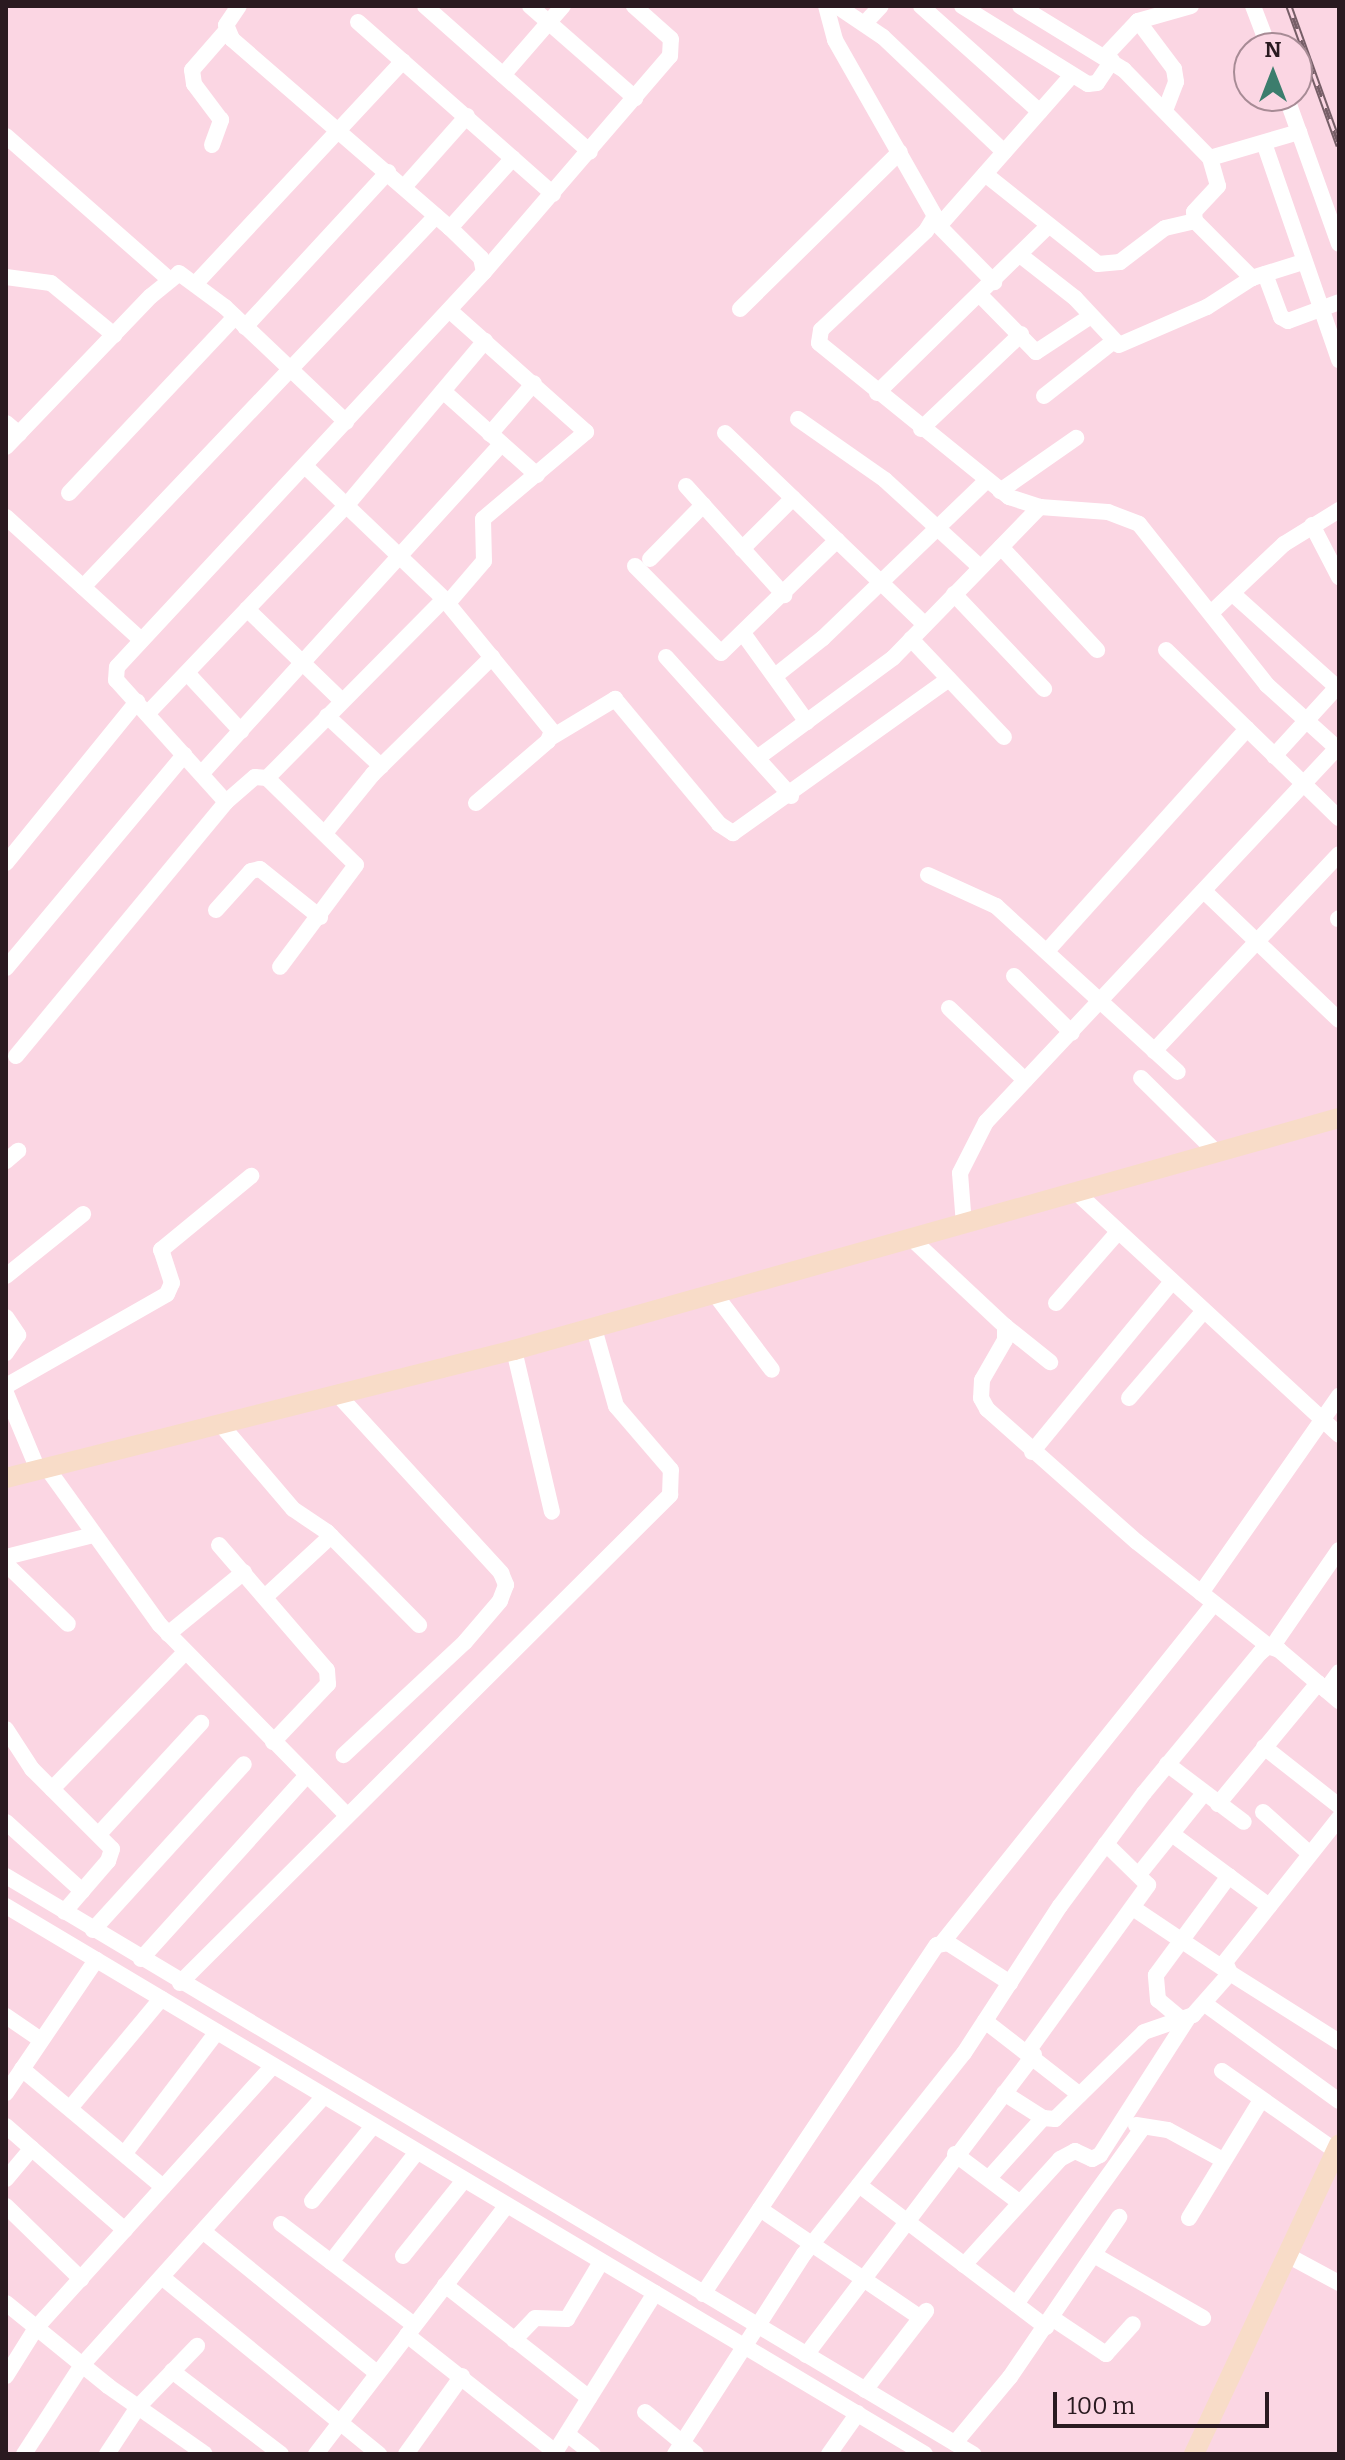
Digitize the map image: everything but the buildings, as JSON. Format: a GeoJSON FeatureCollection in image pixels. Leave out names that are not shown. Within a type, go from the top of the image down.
{"type":"FeatureCollection","features":[{"type":"Feature","properties":{"kind":"main road"},"geometry":{"type":"LineString","coordinates":[[6,1478],[340,1397],[913,1240],[1339,1118]]}},
{"type":"Feature","properties":{"kind":"main road"},"geometry":{"type":"LineString","coordinates":[[1194,2454],[1338,2148]]}},
{"type":"Feature","properties":{"kind":"street"},"geometry":{"type":"LineString","coordinates":[[212,145],[221,120],[194,84],[192,70],[226,31],[239,6]]}},
{"type":"Feature","properties":{"kind":"street"},"geometry":{"type":"LineString","coordinates":[[425,6],[590,152]]}},
{"type":"Feature","properties":{"kind":"street"},"geometry":{"type":"LineString","coordinates":[[530,6],[635,98]]}},
{"type":"Feature","properties":{"kind":"street"},"geometry":{"type":"LineString","coordinates":[[503,75],[563,6]]}},
{"type":"Feature","properties":{"kind":"street"},"geometry":{"type":"LineString","coordinates":[[226,802],[114,674],[141,640],[484,272],[635,98],[673,48],[667,35],[634,6]]}},
{"type":"Feature","properties":{"kind":"street"},"geometry":{"type":"LineString","coordinates":[[826,6],[835,40],[900,152],[937,224],[994,282]]}},
{"type":"Feature","properties":{"kind":"street"},"geometry":{"type":"LineString","coordinates":[[837,6],[865,23],[1004,152]]}},
{"type":"Feature","properties":{"kind":"street"},"geometry":{"type":"LineString","coordinates":[[865,23],[881,6]]}},
{"type":"Feature","properties":{"kind":"street"},"geometry":{"type":"LineString","coordinates":[[921,6],[1040,112]]}},
{"type":"Feature","properties":{"kind":"street"},"geometry":{"type":"LineString","coordinates":[[962,6],[1088,84],[1097,83],[1109,58],[1138,21],[1191,6]]}},
{"type":"Feature","properties":{"kind":"street"},"geometry":{"type":"LineString","coordinates":[[1020,6],[1109,58],[1165,110],[1210,158],[1218,186],[1194,212],[1195,221],[1258,276],[1281,317],[1296,320],[1339,302]]}},
{"type":"Feature","properties":{"kind":"street"},"geometry":{"type":"LineString","coordinates":[[1253,6],[1263,32]]}},
{"type":"Feature","properties":{"kind":"street"},"geometry":{"type":"LineString","coordinates":[[1138,21],[1176,75],[1165,110]]}},
{"type":"Feature","properties":{"kind":"street"},"geometry":{"type":"LineString","coordinates":[[358,22],[553,194]]}},
{"type":"Feature","properties":{"kind":"street"},"geometry":{"type":"LineString","coordinates":[[226,31],[450,228],[481,258],[484,272]]}},
{"type":"Feature","properties":{"kind":"street"},"geometry":{"type":"LineString","coordinates":[[197,282],[403,61]]}},
{"type":"Feature","properties":{"kind":"street"},"geometry":{"type":"LineString","coordinates":[[964,1225],[959,1191],[965,1155],[986,1122],[1338,748],[1267,685],[1146,531],[1126,516],[1040,507],[993,486],[824,349],[819,337],[937,224],[1072,75]]}},
{"type":"Feature","properties":{"kind":"street"},"geometry":{"type":"LineString","coordinates":[[1292,112],[1339,244]]}},
{"type":"Feature","properties":{"kind":"street"},"geometry":{"type":"LineString","coordinates":[[404,187],[467,116]]}},
{"type":"Feature","properties":{"kind":"street"},"geometry":{"type":"LineString","coordinates":[[1210,158],[1299,132]]}},
{"type":"Feature","properties":{"kind":"street"},"geometry":{"type":"LineString","coordinates":[[6,137],[169,279]]}},
{"type":"Feature","properties":{"kind":"street"},"geometry":{"type":"LineString","coordinates":[[1264,143],[1339,360]]}},
{"type":"Feature","properties":{"kind":"street"},"geometry":{"type":"LineString","coordinates":[[740,309],[900,152]]}},
{"type":"Feature","properties":{"kind":"street"},"geometry":{"type":"LineString","coordinates":[[450,228],[513,158]]}},
{"type":"Feature","properties":{"kind":"street"},"geometry":{"type":"LineString","coordinates":[[69,493],[388,172]]}},
{"type":"Feature","properties":{"kind":"street"},"geometry":{"type":"LineString","coordinates":[[985,174],[1046,228],[1091,261],[1106,264],[1126,258],[1165,228],[1195,221]]}},
{"type":"Feature","properties":{"kind":"street"},"geometry":{"type":"LineString","coordinates":[[83,587],[436,216]]}},
{"type":"Feature","properties":{"kind":"street"},"geometry":{"type":"LineString","coordinates":[[877,393],[1046,228]]}},
{"type":"Feature","properties":{"kind":"street"},"geometry":{"type":"LineString","coordinates":[[1020,255],[1091,316],[1114,341],[1133,343],[1207,307],[1258,276],[1303,262]]}},
{"type":"Feature","properties":{"kind":"street"},"geometry":{"type":"LineString","coordinates":[[6,447],[12,429],[114,335],[169,279],[179,273],[197,282],[346,422]]}},
{"type":"Feature","properties":{"kind":"street"},"geometry":{"type":"LineString","coordinates":[[6,277],[51,283],[114,335]]}},
{"type":"Feature","properties":{"kind":"street"},"geometry":{"type":"LineString","coordinates":[[980,295],[1041,351],[1091,316]]}},
{"type":"Feature","properties":{"kind":"street"},"geometry":{"type":"LineString","coordinates":[[267,778],[484,561],[483,519],[586,432],[449,310]]}},
{"type":"Feature","properties":{"kind":"street"},"geometry":{"type":"LineString","coordinates":[[921,429],[1021,334]]}},
{"type":"Feature","properties":{"kind":"street"},"geometry":{"type":"LineString","coordinates":[[6,863],[142,708],[188,674],[346,506],[485,341]]}},
{"type":"Feature","properties":{"kind":"street"},"geometry":{"type":"LineString","coordinates":[[1044,396],[1114,341]]}},
{"type":"Feature","properties":{"kind":"street"},"geometry":{"type":"LineString","coordinates":[[202,773],[400,559],[496,439],[534,383]]}},
{"type":"Feature","properties":{"kind":"street"},"geometry":{"type":"LineString","coordinates":[[443,391],[537,475]]}},
{"type":"Feature","properties":{"kind":"street"},"geometry":{"type":"LineString","coordinates":[[798,419],[868,466],[980,567]]}},
{"type":"Feature","properties":{"kind":"street"},"geometry":{"type":"LineString","coordinates":[[725,433],[924,624]]}},
{"type":"Feature","properties":{"kind":"street"},"geometry":{"type":"LineString","coordinates":[[775,676],[823,638],[936,526],[993,486],[1076,438]]}},
{"type":"Feature","properties":{"kind":"street"},"geometry":{"type":"LineString","coordinates":[[305,466],[446,601],[552,737]]}},
{"type":"Feature","properties":{"kind":"street"},"geometry":{"type":"LineString","coordinates":[[686,486],[784,595]]}},
{"type":"Feature","properties":{"kind":"street"},"geometry":{"type":"LineString","coordinates":[[742,549],[793,498]]}},
{"type":"Feature","properties":{"kind":"street"},"geometry":{"type":"LineString","coordinates":[[703,505],[642,562],[715,650],[727,652],[745,636],[837,540]]}},
{"type":"Feature","properties":{"kind":"street"},"geometry":{"type":"LineString","coordinates":[[760,756],[878,671],[1040,507]]}},
{"type":"Feature","properties":{"kind":"street"},"geometry":{"type":"LineString","coordinates":[[1212,612],[1284,544],[1339,510]]}},
{"type":"Feature","properties":{"kind":"street"},"geometry":{"type":"LineString","coordinates":[[6,517],[141,640]]}},
{"type":"Feature","properties":{"kind":"street"},"geometry":{"type":"LineString","coordinates":[[1312,525],[1339,577]]}},
{"type":"Feature","properties":{"kind":"street"},"geometry":{"type":"LineString","coordinates":[[1001,547],[1097,650]]}},
{"type":"Feature","properties":{"kind":"street"},"geometry":{"type":"LineString","coordinates":[[954,594],[1044,689]]}},
{"type":"Feature","properties":{"kind":"street"},"geometry":{"type":"LineString","coordinates":[[1233,594],[1338,688],[1274,756]]}},
{"type":"Feature","properties":{"kind":"street"},"geometry":{"type":"LineString","coordinates":[[247,609],[342,701]]}},
{"type":"Feature","properties":{"kind":"street"},"geometry":{"type":"LineString","coordinates":[[745,636],[807,722]]}},
{"type":"Feature","properties":{"kind":"street"},"geometry":{"type":"LineString","coordinates":[[911,639],[1004,737]]}},
{"type":"Feature","properties":{"kind":"street"},"geometry":{"type":"LineString","coordinates":[[1166,650],[1339,818]]}},
{"type":"Feature","properties":{"kind":"street"},"geometry":{"type":"LineString","coordinates":[[325,833],[381,766],[492,657]]}},
{"type":"Feature","properties":{"kind":"street"},"geometry":{"type":"LineString","coordinates":[[666,657],[760,756],[791,796]]}},
{"type":"Feature","properties":{"kind":"street"},"geometry":{"type":"LineString","coordinates":[[188,674],[241,731]]}},
{"type":"Feature","properties":{"kind":"street"},"geometry":{"type":"LineString","coordinates":[[476,803],[552,737],[615,699],[726,831],[741,831],[949,679]]}},
{"type":"Feature","properties":{"kind":"street"},"geometry":{"type":"LineString","coordinates":[[327,716],[381,766]]}},
{"type":"Feature","properties":{"kind":"street"},"geometry":{"type":"LineString","coordinates":[[1047,951],[1247,729]]}},
{"type":"Feature","properties":{"kind":"street"},"geometry":{"type":"LineString","coordinates":[[6,968],[184,755]]}},
{"type":"Feature","properties":{"kind":"street"},"geometry":{"type":"LineString","coordinates":[[16,1056],[226,802],[255,777],[267,778],[354,860],[356,871],[280,967]]}},
{"type":"Feature","properties":{"kind":"street"},"geometry":{"type":"LineString","coordinates":[[1154,1051],[1260,944],[1339,854]]}},
{"type":"Feature","properties":{"kind":"street"},"geometry":{"type":"LineString","coordinates":[[216,910],[251,871],[260,869],[320,917]]}},
{"type":"Feature","properties":{"kind":"street"},"geometry":{"type":"LineString","coordinates":[[928,875],[996,906],[1178,1072]]}},
{"type":"Feature","properties":{"kind":"street"},"geometry":{"type":"LineString","coordinates":[[1205,892],[1339,1020]]}},
{"type":"Feature","properties":{"kind":"street"},"geometry":{"type":"LineString","coordinates":[[1014,976],[1072,1033]]}},
{"type":"Feature","properties":{"kind":"street"},"geometry":{"type":"LineString","coordinates":[[949,1008],[1025,1080]]}},
{"type":"Feature","properties":{"kind":"street"},"geometry":{"type":"LineString","coordinates":[[1141,1078],[1216,1152]]}},
{"type":"Feature","properties":{"kind":"street"},"geometry":{"type":"LineString","coordinates":[[6,1386],[167,1294],[172,1283],[161,1250],[251,1176]]}},
{"type":"Feature","properties":{"kind":"street"},"geometry":{"type":"LineString","coordinates":[[1076,1192],[1170,1284],[1339,1435]]}},
{"type":"Feature","properties":{"kind":"street"},"geometry":{"type":"LineString","coordinates":[[6,1276],[83,1214]]}},
{"type":"Feature","properties":{"kind":"street"},"geometry":{"type":"LineString","coordinates":[[1056,1303],[1118,1232]]}},
{"type":"Feature","properties":{"kind":"street"},"geometry":{"type":"LineString","coordinates":[[913,1240],[1005,1326],[1050,1362]]}},
{"type":"Feature","properties":{"kind":"street"},"geometry":{"type":"LineString","coordinates":[[1032,1452],[1170,1284]]}},
{"type":"Feature","properties":{"kind":"street"},"geometry":{"type":"LineString","coordinates":[[714,1293],[772,1370]]}},
{"type":"Feature","properties":{"kind":"street"},"geometry":{"type":"LineString","coordinates":[[1129,1398],[1202,1313]]}},
{"type":"Feature","properties":{"kind":"street"},"geometry":{"type":"LineString","coordinates":[[6,1317],[18,1335],[6,1353]]}},
{"type":"Feature","properties":{"kind":"street"},"geometry":{"type":"LineString","coordinates":[[1005,1326],[1005,1340],[982,1380],[981,1398],[1000,1425],[1208,1598],[1328,1691]]}},
{"type":"Feature","properties":{"kind":"street"},"geometry":{"type":"LineString","coordinates":[[180,1983],[346,1814],[670,1495],[671,1470],[616,1406],[594,1328]]}},
{"type":"Feature","properties":{"kind":"street"},"geometry":{"type":"LineString","coordinates":[[514,1350],[552,1512]]}},
{"type":"Feature","properties":{"kind":"street"},"geometry":{"type":"LineString","coordinates":[[6,1393],[43,1469],[168,1634],[346,1814]]}},
{"type":"Feature","properties":{"kind":"street"},"geometry":{"type":"LineString","coordinates":[[703,2294],[942,1943],[1208,1598],[1320,1420],[1339,1396]]}},
{"type":"Feature","properties":{"kind":"street"},"geometry":{"type":"LineString","coordinates":[[340,1397],[501,1573],[506,1585],[500,1601],[465,1642],[344,1755]]}},
{"type":"Feature","properties":{"kind":"street"},"geometry":{"type":"LineString","coordinates":[[223,1427],[293,1509],[331,1536],[419,1625]]}},
{"type":"Feature","properties":{"kind":"street"},"geometry":{"type":"LineString","coordinates":[[6,1557],[93,1535]]}},
{"type":"Feature","properties":{"kind":"street"},"geometry":{"type":"LineString","coordinates":[[265,1597],[331,1536]]}},
{"type":"Feature","properties":{"kind":"street"},"geometry":{"type":"LineString","coordinates":[[219,1545],[322,1663],[329,1678],[273,1742]]}},
{"type":"Feature","properties":{"kind":"street"},"geometry":{"type":"LineString","coordinates":[[678,2448],[814,2241],[985,2021],[1106,1844],[1167,1764],[1270,1646],[1339,1550]]}},
{"type":"Feature","properties":{"kind":"street"},"geometry":{"type":"LineString","coordinates":[[6,1564],[68,1624]]}},
{"type":"Feature","properties":{"kind":"street"},"geometry":{"type":"LineString","coordinates":[[168,1634],[244,1572]]}},
{"type":"Feature","properties":{"kind":"street"},"geometry":{"type":"LineString","coordinates":[[52,1789],[185,1652]]}},
{"type":"Feature","properties":{"kind":"street"},"geometry":{"type":"LineString","coordinates":[[1140,1873],[1172,1834],[1328,1691],[1339,1672]]}},
{"type":"Feature","properties":{"kind":"street"},"geometry":{"type":"LineString","coordinates":[[99,1834],[201,1723]]}},
{"type":"Feature","properties":{"kind":"street"},"geometry":{"type":"LineString","coordinates":[[6,1729],[52,1789],[99,1834],[113,1854],[64,1912]]}},
{"type":"Feature","properties":{"kind":"street"},"geometry":{"type":"LineString","coordinates":[[1264,1747],[1339,1806]]}},
{"type":"Feature","properties":{"kind":"street"},"geometry":{"type":"LineString","coordinates":[[93,1930],[244,1764]]}},
{"type":"Feature","properties":{"kind":"street"},"geometry":{"type":"LineString","coordinates":[[1167,1764],[1244,1822]]}},
{"type":"Feature","properties":{"kind":"street"},"geometry":{"type":"LineString","coordinates":[[141,1959],[307,1775]]}},
{"type":"Feature","properties":{"kind":"street"},"geometry":{"type":"LineString","coordinates":[[1263,1812],[1310,1854]]}},
{"type":"Feature","properties":{"kind":"street"},"geometry":{"type":"LineString","coordinates":[[1004,2093],[1043,2118],[1055,2119],[1144,2032],[1184,2019],[1205,2004],[1227,1971],[1225,1962],[1339,1818]]}},
{"type":"Feature","properties":{"kind":"street"},"geometry":{"type":"LineString","coordinates":[[6,1822],[82,1891]]}},
{"type":"Feature","properties":{"kind":"street"},"geometry":{"type":"LineString","coordinates":[[1172,1834],[1269,1906]]}},
{"type":"Feature","properties":{"kind":"street"},"geometry":{"type":"LineString","coordinates":[[806,2355],[905,2219],[1004,2093],[1148,1885],[1140,1873],[1106,1844]]}},
{"type":"Feature","properties":{"kind":"street"},"geometry":{"type":"LineString","coordinates":[[6,1876],[703,2294],[751,2336],[914,2451]]}},
{"type":"Feature","properties":{"kind":"street"},"geometry":{"type":"LineString","coordinates":[[1184,2019],[1158,2000],[1154,1982],[1229,1876]]}},
{"type":"Feature","properties":{"kind":"street"},"geometry":{"type":"LineString","coordinates":[[6,1906],[655,2293],[751,2336],[806,2355],[973,2454]]}},
{"type":"Feature","properties":{"kind":"street"},"geometry":{"type":"LineString","coordinates":[[1133,1908],[1339,2042]]}},
{"type":"Feature","properties":{"kind":"street"},"geometry":{"type":"LineString","coordinates":[[942,1943],[1010,1983]]}},
{"type":"Feature","properties":{"kind":"street"},"geometry":{"type":"LineString","coordinates":[[6,2093],[96,1960]]}},
{"type":"Feature","properties":{"kind":"street"},"geometry":{"type":"LineString","coordinates":[[71,2107],[161,1999]]}},
{"type":"Feature","properties":{"kind":"street"},"geometry":{"type":"LineString","coordinates":[[1205,2004],[1339,2101]]}},
{"type":"Feature","properties":{"kind":"street"},"geometry":{"type":"LineString","coordinates":[[6,2016],[41,2040]]}},
{"type":"Feature","properties":{"kind":"street"},"geometry":{"type":"LineString","coordinates":[[964,2265],[1019,2202],[1069,2152],[1092,2159],[1100,2155],[1184,2019]]}},
{"type":"Feature","properties":{"kind":"street"},"geometry":{"type":"LineString","coordinates":[[985,2021],[1031,2053],[1080,2095]]}},
{"type":"Feature","properties":{"kind":"street"},"geometry":{"type":"LineString","coordinates":[[125,2153],[217,2032]]}},
{"type":"Feature","properties":{"kind":"street"},"geometry":{"type":"LineString","coordinates":[[6,2376],[36,2328],[273,2066]]}},
{"type":"Feature","properties":{"kind":"street"},"geometry":{"type":"LineString","coordinates":[[22,2069],[163,2187]]}},
{"type":"Feature","properties":{"kind":"street"},"geometry":{"type":"LineString","coordinates":[[1222,2071],[1261,2100],[1338,2148]]}},
{"type":"Feature","properties":{"kind":"street"},"geometry":{"type":"LineString","coordinates":[[24,2454],[82,2365],[324,2096]]}},
{"type":"Feature","properties":{"kind":"street"},"geometry":{"type":"LineString","coordinates":[[1189,2218],[1261,2100]]}},
{"type":"Feature","properties":{"kind":"street"},"geometry":{"type":"LineString","coordinates":[[989,2178],[1043,2118]]}},
{"type":"Feature","properties":{"kind":"street"},"geometry":{"type":"LineString","coordinates":[[1123,2120],[1143,2127],[1168,2130],[1223,2160]]}},
{"type":"Feature","properties":{"kind":"street"},"geometry":{"type":"LineString","coordinates":[[6,2126],[125,2230]]}},
{"type":"Feature","properties":{"kind":"street"},"geometry":{"type":"LineString","coordinates":[[312,2201],[373,2126]]}},
{"type":"Feature","properties":{"kind":"street"},"geometry":{"type":"LineString","coordinates":[[1016,2304],[1143,2127]]}},
{"type":"Feature","properties":{"kind":"street"},"geometry":{"type":"LineString","coordinates":[[6,2179],[32,2148]]}},
{"type":"Feature","properties":{"kind":"street"},"geometry":{"type":"LineString","coordinates":[[331,2262],[417,2152]]}},
{"type":"Feature","properties":{"kind":"street"},"geometry":{"type":"LineString","coordinates":[[955,2154],[1019,2202]]}},
{"type":"Feature","properties":{"kind":"street"},"geometry":{"type":"LineString","coordinates":[[403,2256],[464,2180]]}},
{"type":"Feature","properties":{"kind":"street"},"geometry":{"type":"LineString","coordinates":[[859,2185],[1016,2304],[1106,2354],[1133,2324]]}},
{"type":"Feature","properties":{"kind":"street"},"geometry":{"type":"LineString","coordinates":[[6,2206],[81,2279]]}},
{"type":"Feature","properties":{"kind":"street"},"geometry":{"type":"LineString","coordinates":[[316,2454],[506,2206]]}},
{"type":"Feature","properties":{"kind":"street"},"geometry":{"type":"LineString","coordinates":[[760,2209],[923,2314],[865,2390]]}},
{"type":"Feature","properties":{"kind":"street"},"geometry":{"type":"LineString","coordinates":[[955,2443],[1049,2323],[1119,2217]]}},
{"type":"Feature","properties":{"kind":"street"},"geometry":{"type":"LineString","coordinates":[[281,2224],[331,2262],[555,2453],[655,2293]]}},
{"type":"Feature","properties":{"kind":"street"},"geometry":{"type":"LineString","coordinates":[[204,2232],[377,2373]]}},
{"type":"Feature","properties":{"kind":"street"},"geometry":{"type":"LineString","coordinates":[[1094,2255],[1203,2318]]}},
{"type":"Feature","properties":{"kind":"street"},"geometry":{"type":"LineString","coordinates":[[1287,2255],[1339,2283]]}},
{"type":"Feature","properties":{"kind":"street"},"geometry":{"type":"LineString","coordinates":[[514,2340],[535,2318],[567,2319],[601,2262]]}},
{"type":"Feature","properties":{"kind":"street"},"geometry":{"type":"LineString","coordinates":[[163,2278],[379,2454]]}},
{"type":"Feature","properties":{"kind":"street"},"geometry":{"type":"LineString","coordinates":[[445,2285],[589,2398]]}},
{"type":"Feature","properties":{"kind":"street"},"geometry":{"type":"LineString","coordinates":[[6,2303],[82,2365],[205,2454]]}},
{"type":"Feature","properties":{"kind":"street"},"geometry":{"type":"LineString","coordinates":[[107,2454],[138,2407],[197,2346]]}},
{"type":"Feature","properties":{"kind":"street"},"geometry":{"type":"LineString","coordinates":[[172,2371],[281,2454]]}},
{"type":"Feature","properties":{"kind":"street"},"geometry":{"type":"LineString","coordinates":[[406,2454],[462,2376]]}},
{"type":"Feature","properties":{"kind":"street"},"geometry":{"type":"LineString","coordinates":[[645,2412],[678,2448],[696,2454]]}},
{"type":"Feature","properties":{"kind":"street"},"geometry":{"type":"LineString","coordinates":[[829,2454],[858,2413]]}},
{"type":"Feature","properties":{"kind":"street"},"geometry":{"type":"LineString","coordinates":[[567,2434],[593,2454]]}},
{"type":"Feature","properties":{"kind":"railway"},"geometry":{"type":"LineString","coordinates":[[1289,6],[1339,145]]}}]}
